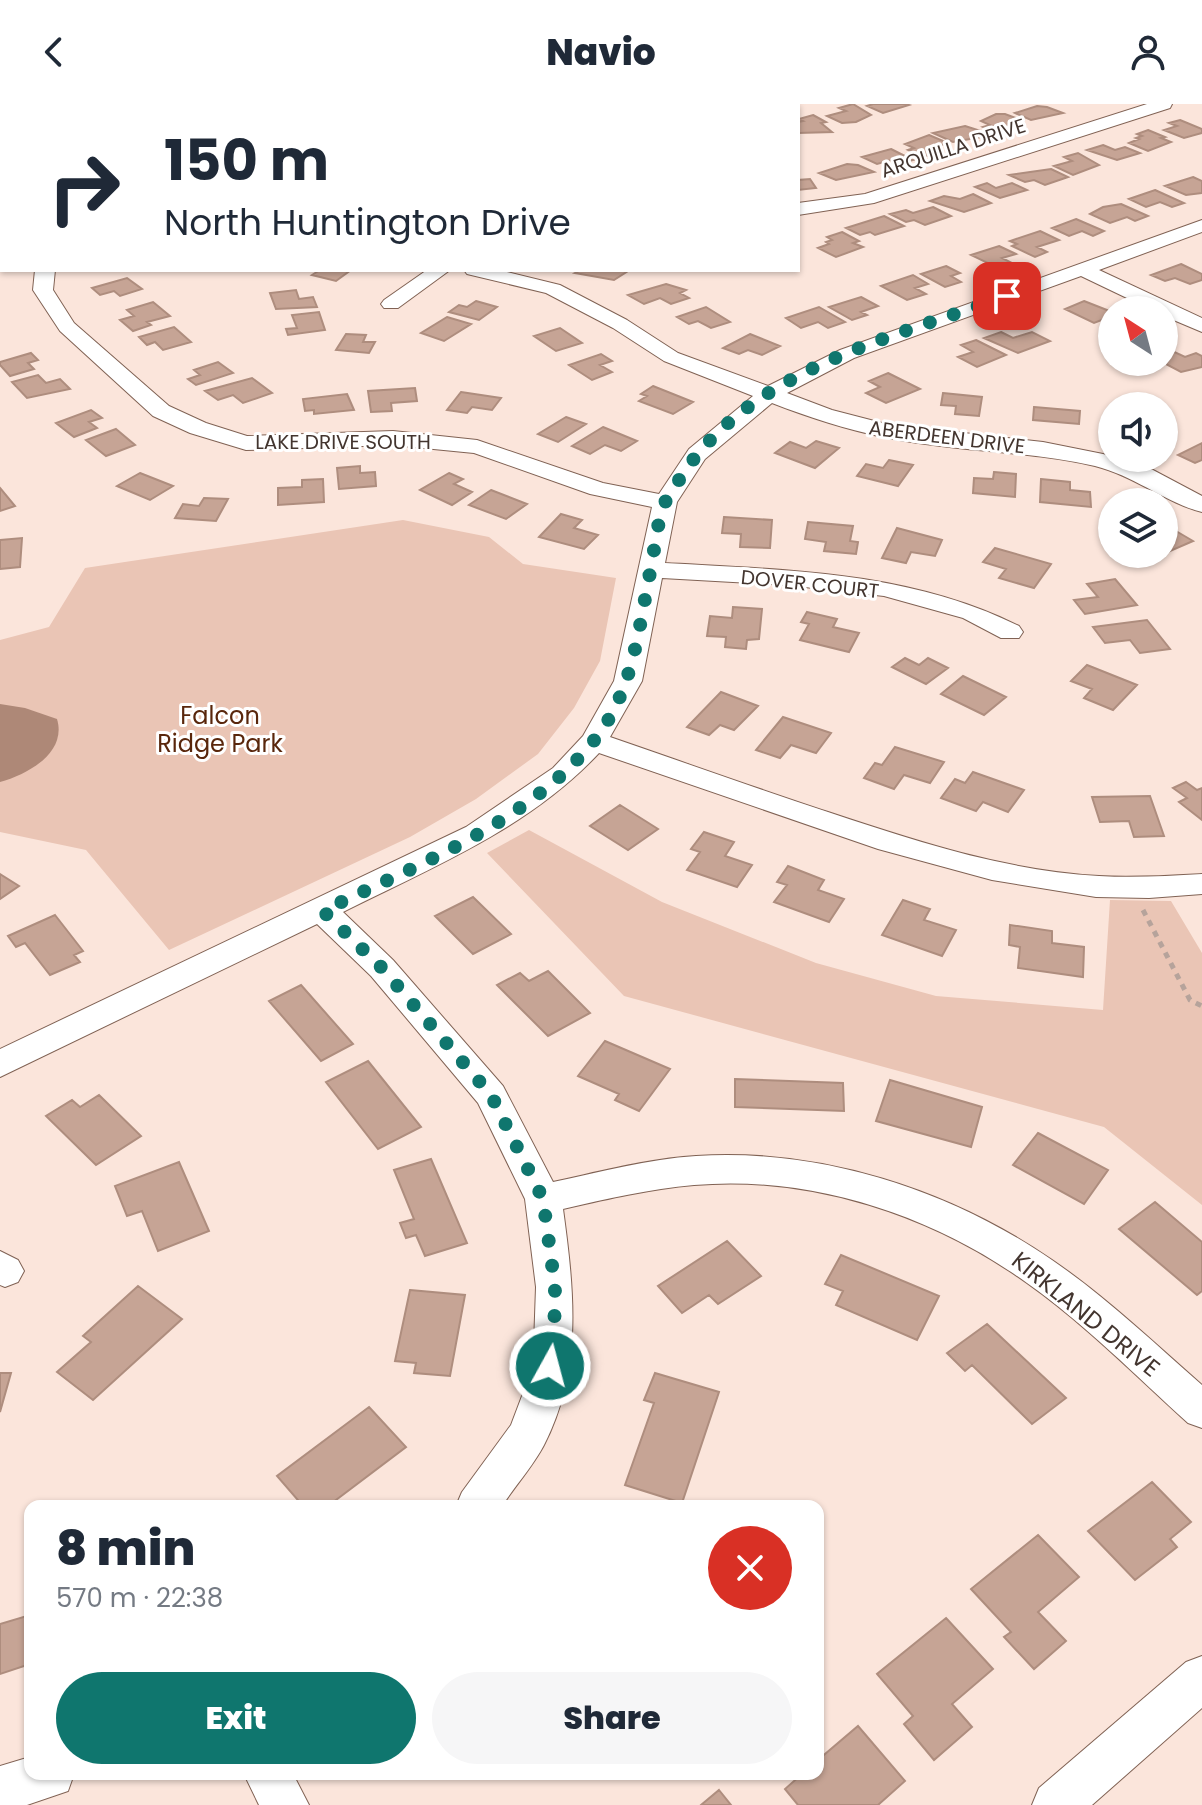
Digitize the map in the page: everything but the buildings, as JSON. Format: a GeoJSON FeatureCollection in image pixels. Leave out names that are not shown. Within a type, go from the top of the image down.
{"type":"FeatureCollection","features":[{"type":"Feature","properties":{"kind":"street","name":"ARQUILLA DRIVE"},"geometry":{"type":"LineString","coordinates":[[800,209],[868,199],[1164,104]]}},
{"type":"Feature","properties":{"kind":"street"},"geometry":{"type":"LineString","coordinates":[[1,1062],[323,911],[477,834],[563,774],[594,741],[628,681],[665,502],[697,454],[769,394],[847,354],[1202,226]]}},
{"type":"Feature","properties":{"kind":"street"},"geometry":{"type":"LineString","coordinates":[[1082,269],[1202,326]]}},
{"type":"Feature","properties":{"kind":"street","name":"LAKE DRIVE SOUTH"},"geometry":{"type":"LineString","coordinates":[[45,272],[43,290],[67,327],[161,411],[198,428],[246,443],[393,438],[477,447],[598,489],[665,502]]}},
{"type":"Feature","properties":{"kind":"street"},"geometry":{"type":"LineString","coordinates":[[391,304],[437,272]]}},
{"type":"Feature","properties":{"kind":"street","name":"ABERDEEN DRIVE"},"geometry":{"type":"LineString","coordinates":[[482,272],[553,289],[620,324],[671,357],[824,415],[885,431],[1043,449],[1103,461],[1145,475],[1202,505]]}},
{"type":"Feature","properties":{"kind":"street","name":"DOVER COURT"},"geometry":{"type":"LineString","coordinates":[[650,570],[836,583],[877,590],[975,614],[1010,632]]}},
{"type":"Feature","properties":{"kind":"street"},"geometry":{"type":"LineString","coordinates":[[594,741],[872,838],[954,861],[1048,881],[1132,888],[1202,884]]}},
{"type":"Feature","properties":{"kind":"street"},"geometry":{"type":"LineString","coordinates":[[323,911],[382,968],[491,1095],[543,1199],[555,1287],[551,1359],[528,1435],[481,1500]]}},
{"type":"Feature","properties":{"kind":"street","name":"KIRKLAND DRIVE"},"geometry":{"type":"LineString","coordinates":[[543,1199],[652,1175],[723,1171],[817,1178],[900,1200],[966,1226],[1017,1256],[1112,1330],[1202,1410]]}},
{"type":"Feature","properties":{"kind":"street"},"geometry":{"type":"LineString","coordinates":[[1056,1805],[1202,1678]]}},
{"type":"Feature","properties":{"kind":"street"},"geometry":{"type":"LineString","coordinates":[[0,1790],[32,1780]]}},
{"type":"Feature","properties":{"kind":"street"},"geometry":{"type":"LineString","coordinates":[[270,1780],[285,1805]]}},
{"type":"Feature","properties":{"kind":"path"},"geometry":{"type":"LineString","coordinates":[[1132,888],[1190,1000],[1202,1006]]}},
{"type":"Feature","properties":{"kind":"green space","name":"Falcon Ridge Park"},"geometry":{"type":"Polygon","coordinates":[[[403,520],[489,537],[523,564],[616,578],[600,661],[574,708],[538,754],[476,799],[410,837],[169,950],[86,850],[0,832],[0,640],[49,627],[85,568],[403,520]]]}},
{"type":"Feature","properties":{"kind":"green space"},"geometry":{"type":"Polygon","coordinates":[[[529,830],[662,902],[816,963],[936,996],[1103,1010],[1110,900],[1171,901],[1202,953],[1202,1205],[1104,1127],[624,996],[487,853],[529,830]]]}},
{"type":"Feature","properties":{"kind":"shaded area"},"geometry":{"type":"Polygon","coordinates":[[[0,704],[25,708],[57,719],[59,731],[56,742],[43,760],[23,773],[0,782],[0,704]]]}},
{"type":"Feature","properties":{"kind":"route"},"geometry":{"type":"LineString","coordinates":[[550,1366],[554,1345],[555,1287],[543,1199],[491,1095],[382,968],[323,911],[477,834],[563,774],[594,741],[628,681],[665,502],[697,454],[711,441],[769,394],[808,372],[847,354],[1007,296]]}}]}
